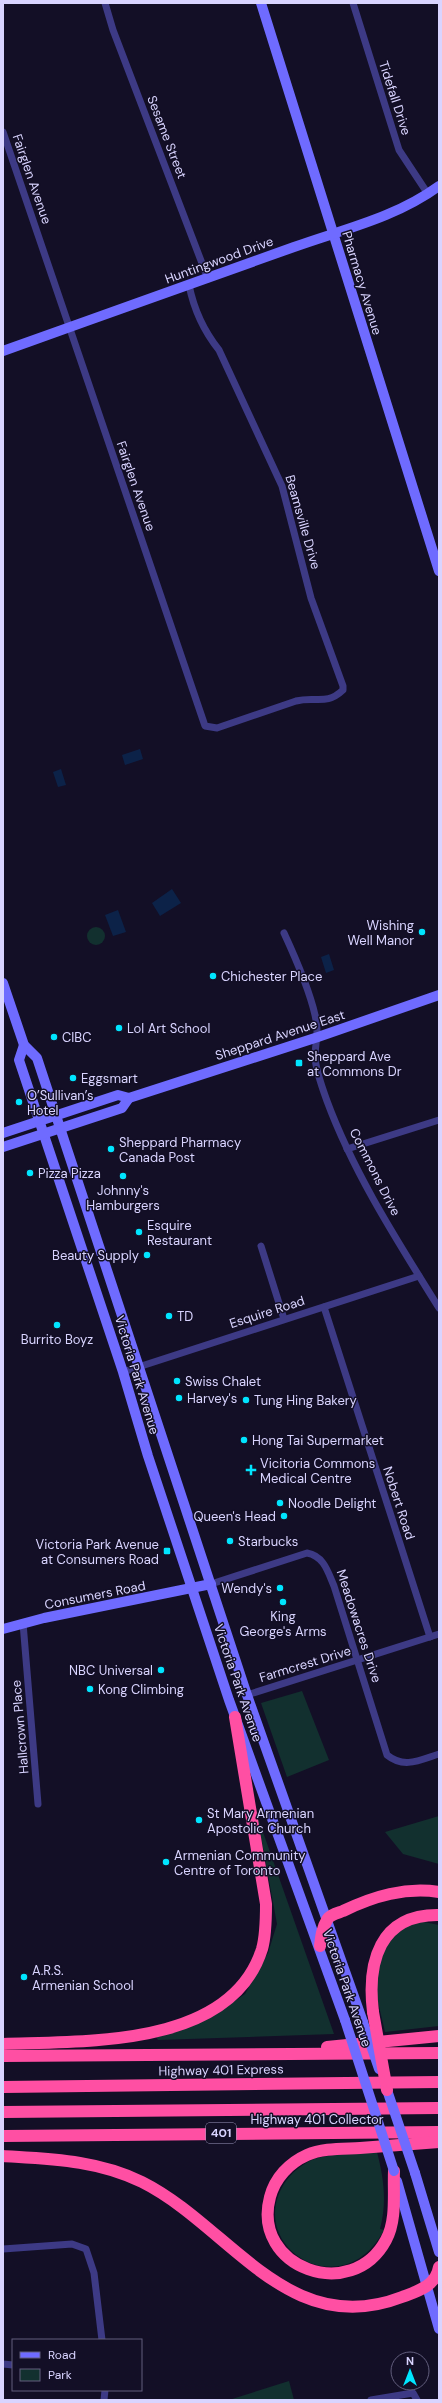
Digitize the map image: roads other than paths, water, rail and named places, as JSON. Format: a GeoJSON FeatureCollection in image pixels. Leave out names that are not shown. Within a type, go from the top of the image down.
{"type":"FeatureCollection","features":[{"type":"Feature","properties":{"kind":"highway"},"geometry":{"type":"LineString","coordinates":[[3,2044],[114,2040],[150,2033],[192,2020],[228,2000],[254,1968],[262,1949],[266,1927],[266,1904],[235,1716]]}},
{"type":"Feature","properties":{"kind":"highway"},"geometry":{"type":"LineString","coordinates":[[320,1946],[321,1932],[327,1918],[361,1902],[397,1891],[423,1890],[439,1892]]}},
{"type":"Feature","properties":{"kind":"highway"},"geometry":{"type":"LineString","coordinates":[[387,2090],[373,2012],[370,1980],[379,1947],[385,1938],[402,1924],[421,1917],[439,1915]]}},
{"type":"Feature","properties":{"kind":"highway"},"geometry":{"type":"LineString","coordinates":[[235,2054],[439,2036]]}},
{"type":"Feature","properties":{"kind":"highway"},"geometry":{"type":"LineString","coordinates":[[3,2056],[439,2053]]}},
{"type":"Feature","properties":{"kind":"highway","name":"Highway 401 Express"},"geometry":{"type":"LineString","coordinates":[[3,2087],[439,2082]]}},
{"type":"Feature","properties":{"kind":"highway","name":"401"},"geometry":{"type":"LineString","coordinates":[[3,2112],[439,2108]]}},
{"type":"Feature","properties":{"kind":"highway","name":"Highway 401 Collector"},"geometry":{"type":"LineString","coordinates":[[3,2136],[439,2132]]}},
{"type":"Feature","properties":{"kind":"highway"},"geometry":{"type":"LineString","coordinates":[[394,2171],[393,2215],[389,2232],[380,2248],[366,2263],[345,2273],[317,2272],[303,2268],[290,2260],[280,2250],[269,2227],[268,2203],[272,2188],[280,2176],[298,2160],[308,2154],[330,2150],[439,2142]]}},
{"type":"Feature","properties":{"kind":"highway"},"geometry":{"type":"LineString","coordinates":[[3,2156],[73,2161],[109,2168],[143,2182],[177,2205],[282,2286],[326,2305],[348,2308],[368,2307],[395,2300],[427,2287],[438,2274],[439,2267]]}},
{"type":"Feature","properties":{"kind":"main road","name":"Pharmacy Avenue"},"geometry":{"type":"LineString","coordinates":[[261,3],[439,571]]}},
{"type":"Feature","properties":{"kind":"main road","name":"Huntingwood Drive"},"geometry":{"type":"LineString","coordinates":[[3,351],[333,233],[381,219],[404,209],[439,186]]}},
{"type":"Feature","properties":{"kind":"main road","name":"Victoria Park Avenue"},"geometry":{"type":"LineString","coordinates":[[3,983],[24,1045],[37,1058],[139,1367],[171,1471],[211,1584],[247,1695],[387,2090],[439,2252]]}},
{"type":"Feature","properties":{"kind":"main road","name":"Sheppard Avenue East"},"geometry":{"type":"LineString","coordinates":[[3,1132],[39,1122],[118,1095],[129,1098],[318,1037],[439,995]]}},
{"type":"Feature","properties":{"kind":"main road","name":"Victoria Park Avenue"},"geometry":{"type":"LineString","coordinates":[[24,1045],[19,1060],[39,1122],[124,1372],[148,1456],[235,1716],[320,1946],[345,2020],[394,2171],[439,2329]]}},
{"type":"Feature","properties":{"kind":"main road","name":"Sheppard Avenue East"},"geometry":{"type":"LineString","coordinates":[[3,1147],[44,1135],[122,1108],[129,1098]]}},
{"type":"Feature","properties":{"kind":"main road","name":"Meadowacres Drive"},"geometry":{"type":"LineString","coordinates":[[192,1589],[211,1584]]}},
{"type":"Feature","properties":{"kind":"main road","name":"Consumers Road"},"geometry":{"type":"LineString","coordinates":[[3,1629],[23,1623],[192,1589]]}},
{"type":"Feature","properties":{"kind":"street","name":"Sesame Street"},"geometry":{"type":"LineString","coordinates":[[105,3],[113,30],[208,278]]}},
{"type":"Feature","properties":{"kind":"street","name":"Tidefall Drive"},"geometry":{"type":"LineString","coordinates":[[352,3],[399,150],[428,194]]}},
{"type":"Feature","properties":{"kind":"street","name":"Fairglen Avenue"},"geometry":{"type":"LineString","coordinates":[[3,132],[205,726],[217,728],[306,699],[328,700]]}},
{"type":"Feature","properties":{"kind":"street","name":"Beamsville Drive"},"geometry":{"type":"LineString","coordinates":[[189,285],[192,302],[204,331],[219,350],[282,486],[314,605],[344,686],[340,693],[328,700]]}},
{"type":"Feature","properties":{"kind":"street"},"geometry":{"type":"LineString","coordinates":[[284,933],[316,1016],[318,1037]]}},
{"type":"Feature","properties":{"kind":"street","name":"Commons Drive"},"geometry":{"type":"LineString","coordinates":[[318,1037],[314,1055],[316,1064],[327,1101],[347,1149],[380,1211],[439,1308]]}},
{"type":"Feature","properties":{"kind":"street"},"geometry":{"type":"LineString","coordinates":[[347,1149],[439,1120]]}},
{"type":"Feature","properties":{"kind":"street"},"geometry":{"type":"LineString","coordinates":[[261,1246],[284,1319]]}},
{"type":"Feature","properties":{"kind":"street","name":"Esquire Road"},"geometry":{"type":"LineString","coordinates":[[124,1372],[419,1276]]}},
{"type":"Feature","properties":{"kind":"street","name":"Nobert Road"},"geometry":{"type":"LineString","coordinates":[[324,1307],[430,1637]]}},
{"type":"Feature","properties":{"kind":"street","name":"Meadowacres Drive"},"geometry":{"type":"LineString","coordinates":[[211,1584],[307,1553],[315,1554],[324,1564],[334,1586],[387,1755],[400,1763],[413,1762],[439,1754]]}},
{"type":"Feature","properties":{"kind":"street","name":"Hallcrown Place"},"geometry":{"type":"LineString","coordinates":[[23,1623],[38,1804]]}},
{"type":"Feature","properties":{"kind":"street","name":"Farmcrest Drive"},"geometry":{"type":"LineString","coordinates":[[247,1695],[439,1634]]}},
{"type":"Feature","properties":{"kind":"street"},"geometry":{"type":"LineString","coordinates":[[3,2249],[72,2244],[86,2250],[94,2273],[102,2339]]}},
{"type":"Feature","properties":{"kind":"street"},"geometry":{"type":"LineString","coordinates":[[371,2400],[413,2393],[417,2400]]}},
{"type":"Feature","properties":{"kind":"water"},"geometry":{"type":"Polygon","coordinates":[[[140,749],[143,759],[125,765],[122,755],[140,749]]]}},
{"type":"Feature","properties":{"kind":"water"},"geometry":{"type":"Polygon","coordinates":[[[61,769],[66,785],[58,787],[53,772],[61,769]]]}},
{"type":"Feature","properties":{"kind":"water"},"geometry":{"type":"Polygon","coordinates":[[[172,889],[181,903],[160,916],[152,903],[172,889]]]}},
{"type":"Feature","properties":{"kind":"water"},"geometry":{"type":"Polygon","coordinates":[[[118,910],[126,932],[113,936],[105,915],[118,910]]]}},
{"type":"Feature","properties":{"kind":"water"},"geometry":{"type":"Polygon","coordinates":[[[329,954],[334,970],[326,973],[321,957],[329,954]]]}},
{"type":"Feature","properties":{"kind":"place","name":"Wishing Well Manor"},"geometry":{"type":"Point","coordinates":[422,932]}},
{"type":"Feature","properties":{"kind":"place","name":"Chichester Place"},"geometry":{"type":"Point","coordinates":[213,976]}},
{"type":"Feature","properties":{"kind":"place","name":"Lol Art School"},"geometry":{"type":"Point","coordinates":[119,1028]}},
{"type":"Feature","properties":{"kind":"place","name":"CIBC"},"geometry":{"type":"Point","coordinates":[54,1037]}},
{"type":"Feature","properties":{"kind":"place","name":"Sheppard Ave at Commons Dr"},"geometry":{"type":"Point","coordinates":[299,1063]}},
{"type":"Feature","properties":{"kind":"place","name":"Eggsmart"},"geometry":{"type":"Point","coordinates":[73,1078]}},
{"type":"Feature","properties":{"kind":"place","name":"O’Sullivan’s Hotel"},"geometry":{"type":"Point","coordinates":[19,1102]}},
{"type":"Feature","properties":{"kind":"place","name":"Sheppard Pharmacy Canada Post"},"geometry":{"type":"Point","coordinates":[111,1149]}},
{"type":"Feature","properties":{"kind":"place","name":"Pizza Pizza"},"geometry":{"type":"Point","coordinates":[30,1173]}},
{"type":"Feature","properties":{"kind":"place","name":"Johnny's Hamburgers"},"geometry":{"type":"Point","coordinates":[123,1176]}},
{"type":"Feature","properties":{"kind":"place","name":"Esquire Restaurant"},"geometry":{"type":"Point","coordinates":[139,1232]}},
{"type":"Feature","properties":{"kind":"place","name":"Beauty Supply"},"geometry":{"type":"Point","coordinates":[147,1255]}},
{"type":"Feature","properties":{"kind":"place","name":"TD"},"geometry":{"type":"Point","coordinates":[169,1316]}},
{"type":"Feature","properties":{"kind":"place","name":"Burrito Boyz"},"geometry":{"type":"Point","coordinates":[57,1325]}},
{"type":"Feature","properties":{"kind":"place","name":"Swiss Chalet"},"geometry":{"type":"Point","coordinates":[177,1381]}},
{"type":"Feature","properties":{"kind":"place","name":"Harvey's"},"geometry":{"type":"Point","coordinates":[179,1398]}},
{"type":"Feature","properties":{"kind":"place","name":"Tung Hing Bakery"},"geometry":{"type":"Point","coordinates":[246,1400]}},
{"type":"Feature","properties":{"kind":"place","name":"Hong Tai Supermarket"},"geometry":{"type":"Point","coordinates":[244,1440]}},
{"type":"Feature","properties":{"kind":"place","name":"Vicitoria Commons Medical Centre"},"geometry":{"type":"Point","coordinates":[251,1470]}},
{"type":"Feature","properties":{"kind":"place","name":"Noodle Delight"},"geometry":{"type":"Point","coordinates":[280,1503]}},
{"type":"Feature","properties":{"kind":"place","name":"Queen's Head"},"geometry":{"type":"Point","coordinates":[284,1516]}},
{"type":"Feature","properties":{"kind":"place","name":"Starbucks"},"geometry":{"type":"Point","coordinates":[230,1541]}},
{"type":"Feature","properties":{"kind":"place","name":"Victoria Park Avenue at Consumers Road"},"geometry":{"type":"Point","coordinates":[167,1551]}},
{"type":"Feature","properties":{"kind":"place","name":"Wendy's"},"geometry":{"type":"Point","coordinates":[280,1588]}},
{"type":"Feature","properties":{"kind":"place","name":"King George's Arms"},"geometry":{"type":"Point","coordinates":[283,1602]}},
{"type":"Feature","properties":{"kind":"place","name":"NBC Universal"},"geometry":{"type":"Point","coordinates":[161,1670]}},
{"type":"Feature","properties":{"kind":"place","name":"Kong Climbing"},"geometry":{"type":"Point","coordinates":[90,1689]}},
{"type":"Feature","properties":{"kind":"place","name":"St Mary Armenian Apostolic Church"},"geometry":{"type":"Point","coordinates":[199,1820]}},
{"type":"Feature","properties":{"kind":"place","name":"Armenian Community Centre of Toronto"},"geometry":{"type":"Point","coordinates":[166,1862]}},
{"type":"Feature","properties":{"kind":"place","name":"A.R.S. Armenian School"},"geometry":{"type":"Point","coordinates":[24,1977]}}]}
